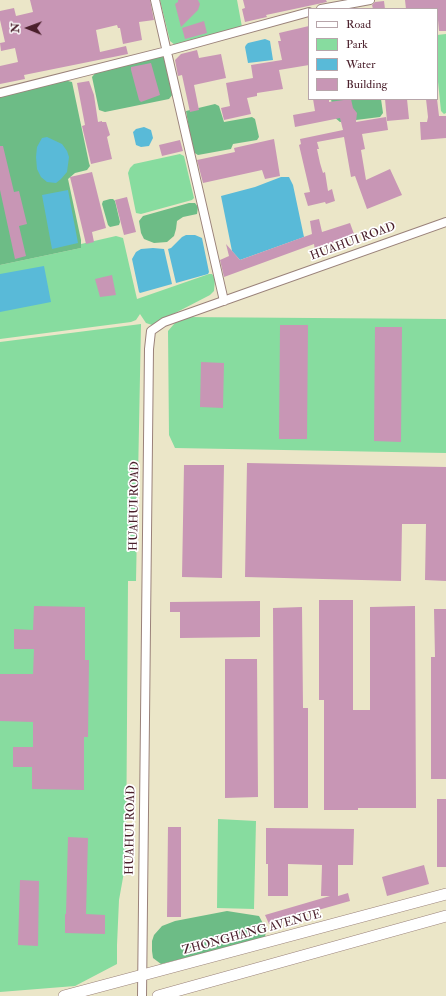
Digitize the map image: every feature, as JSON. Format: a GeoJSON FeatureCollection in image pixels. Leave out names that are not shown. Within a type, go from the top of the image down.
{"type":"FeatureCollection","features":[{"type":"Feature","properties":{"kind":"main road","name":"ZHONGHANG AVENUE"},"geometry":{"type":"LineString","coordinates":[[64,996],[446,894]]}},
{"type":"Feature","properties":{"kind":"main road"},"geometry":{"type":"LineString","coordinates":[[158,996],[446,916]]}},
{"type":"Feature","properties":{"kind":"street"},"geometry":{"type":"LineString","coordinates":[[155,0],[224,301]]}},
{"type":"Feature","properties":{"kind":"street"},"geometry":{"type":"LineString","coordinates":[[326,8],[370,0]]}},
{"type":"Feature","properties":{"kind":"street"},"geometry":{"type":"LineString","coordinates":[[0,93],[166,51],[308,12]]}},
{"type":"Feature","properties":{"kind":"street","name":"HUAHUI ROAD"},"geometry":{"type":"LineString","coordinates":[[142,996],[149,349],[151,331],[164,322],[446,222]]}},
{"type":"Feature","properties":{"kind":"green space"},"geometry":{"type":"Polygon","coordinates":[[[160,0],[237,0],[242,27],[175,45],[170,41],[160,0]]]}},
{"type":"Feature","properties":{"kind":"green space"},"geometry":{"type":"Polygon","coordinates":[[[446,34],[446,113],[444,114],[441,111],[438,82],[438,35],[446,34]]]}},
{"type":"Feature","properties":{"kind":"green space"},"geometry":{"type":"Polygon","coordinates":[[[161,56],[166,59],[173,94],[169,99],[105,112],[99,110],[92,77],[97,71],[161,56]]]}},
{"type":"Feature","properties":{"kind":"green space"},"geometry":{"type":"Polygon","coordinates":[[[60,80],[72,82],[90,166],[87,170],[75,173],[68,179],[81,240],[81,248],[0,265],[0,96],[60,80]]]}},
{"type":"Feature","properties":{"kind":"green space"},"geometry":{"type":"Polygon","coordinates":[[[331,100],[381,100],[383,113],[380,117],[340,122],[334,117],[331,100]]]}},
{"type":"Feature","properties":{"kind":"green space"},"geometry":{"type":"Polygon","coordinates":[[[215,104],[219,106],[224,122],[252,117],[255,119],[259,137],[257,140],[233,144],[231,149],[198,155],[193,152],[186,111],[215,104]]]}},
{"type":"Feature","properties":{"kind":"green space"},"geometry":{"type":"Polygon","coordinates":[[[180,154],[184,156],[194,198],[192,200],[141,214],[136,213],[128,173],[130,168],[134,164],[180,154]]]}},
{"type":"Feature","properties":{"kind":"green space"},"geometry":{"type":"Polygon","coordinates":[[[110,199],[115,201],[120,222],[119,225],[110,227],[108,225],[102,204],[103,201],[110,199]]]}},
{"type":"Feature","properties":{"kind":"green space"},"geometry":{"type":"Polygon","coordinates":[[[189,203],[195,203],[198,207],[197,214],[183,217],[177,221],[174,236],[167,242],[154,243],[144,239],[141,233],[139,221],[143,216],[189,203]]]}},
{"type":"Feature","properties":{"kind":"green space"},"geometry":{"type":"Polygon","coordinates":[[[116,236],[123,238],[137,299],[209,274],[212,274],[215,279],[214,291],[210,295],[152,325],[146,323],[140,314],[136,320],[131,322],[0,339],[0,265],[81,248],[81,244],[116,236]]]}},
{"type":"Feature","properties":{"kind":"green space"},"geometry":{"type":"Polygon","coordinates":[[[180,317],[446,319],[446,453],[175,448],[169,435],[168,331],[180,317]]]}},
{"type":"Feature","properties":{"kind":"green space"},"geometry":{"type":"Polygon","coordinates":[[[141,324],[136,581],[128,581],[126,861],[119,900],[117,964],[75,986],[0,992],[0,342],[141,324]]]}},
{"type":"Feature","properties":{"kind":"green space"},"geometry":{"type":"Polygon","coordinates":[[[218,819],[256,821],[254,909],[217,908],[218,819]]]}},
{"type":"Feature","properties":{"kind":"green space"},"geometry":{"type":"Polygon","coordinates":[[[227,911],[259,916],[266,929],[265,938],[161,964],[153,958],[152,941],[154,935],[162,926],[175,921],[227,911]]]}},
{"type":"Feature","properties":{"kind":"water"},"geometry":{"type":"Polygon","coordinates":[[[265,39],[270,41],[273,60],[248,63],[245,47],[246,45],[248,43],[265,39]]]}},
{"type":"Feature","properties":{"kind":"water"},"geometry":{"type":"Polygon","coordinates":[[[144,127],[151,130],[153,138],[149,146],[141,147],[136,145],[133,132],[136,129],[144,127]]]}},
{"type":"Feature","properties":{"kind":"water"},"geometry":{"type":"Polygon","coordinates":[[[47,137],[62,144],[69,157],[67,172],[56,183],[47,182],[41,177],[37,169],[37,147],[42,138],[47,137]]]}},
{"type":"Feature","properties":{"kind":"water"},"geometry":{"type":"Polygon","coordinates":[[[281,177],[289,177],[293,185],[304,237],[240,260],[232,251],[221,196],[255,187],[281,177]]]}},
{"type":"Feature","properties":{"kind":"water"},"geometry":{"type":"Polygon","coordinates":[[[68,190],[78,243],[52,249],[42,195],[68,190]]]}},
{"type":"Feature","properties":{"kind":"water"},"geometry":{"type":"Polygon","coordinates":[[[186,235],[195,235],[202,238],[209,272],[208,274],[176,283],[168,249],[186,235]]]}},
{"type":"Feature","properties":{"kind":"water"},"geometry":{"type":"Polygon","coordinates":[[[141,249],[164,249],[172,284],[140,293],[132,259],[136,252],[141,249]]]}},
{"type":"Feature","properties":{"kind":"water"},"geometry":{"type":"Polygon","coordinates":[[[44,266],[51,302],[0,312],[0,274],[44,266]]]}},
{"type":"Feature","properties":{"kind":"building"},"geometry":{"type":"Polygon","coordinates":[[[30,0],[150,0],[154,20],[139,22],[142,40],[123,44],[120,28],[118,28],[117,25],[96,30],[100,52],[126,46],[128,54],[24,75],[25,79],[0,84],[0,66],[18,62],[15,48],[1,51],[0,43],[5,42],[0,20],[0,11],[14,8],[16,16],[33,12],[30,0]]]}},
{"type":"Feature","properties":{"kind":"building"},"geometry":{"type":"Polygon","coordinates":[[[178,0],[198,0],[200,4],[198,10],[181,27],[175,4],[178,0]]]}},
{"type":"Feature","properties":{"kind":"building"},"geometry":{"type":"Polygon","coordinates":[[[243,0],[326,0],[327,2],[266,15],[267,17],[245,22],[242,9],[245,8],[243,0]]]}},
{"type":"Feature","properties":{"kind":"building"},"geometry":{"type":"Polygon","coordinates":[[[405,0],[446,0],[446,31],[439,31],[438,8],[406,8],[405,0]]]}},
{"type":"Feature","properties":{"kind":"building"},"geometry":{"type":"Polygon","coordinates":[[[384,1],[385,8],[373,8],[372,5],[375,2],[384,1]]]}},
{"type":"Feature","properties":{"kind":"building"},"geometry":{"type":"Polygon","coordinates":[[[204,21],[207,33],[185,39],[182,28],[204,21]]]}},
{"type":"Feature","properties":{"kind":"building"},"geometry":{"type":"Polygon","coordinates":[[[308,26],[308,65],[279,70],[283,89],[257,93],[257,96],[247,98],[251,114],[224,120],[221,108],[230,106],[226,83],[253,78],[251,65],[282,60],[278,41],[281,41],[279,33],[308,26]]]}},
{"type":"Feature","properties":{"kind":"building"},"geometry":{"type":"Polygon","coordinates":[[[197,50],[199,58],[221,54],[226,78],[194,85],[199,110],[190,112],[182,75],[178,76],[175,60],[181,54],[197,50]]]}},
{"type":"Feature","properties":{"kind":"building"},"geometry":{"type":"Polygon","coordinates":[[[151,63],[160,95],[141,102],[139,100],[131,67],[151,63]]]}},
{"type":"Feature","properties":{"kind":"building"},"geometry":{"type":"Polygon","coordinates":[[[89,81],[94,95],[98,122],[106,122],[110,135],[107,137],[112,159],[91,164],[82,126],[85,125],[77,83],[89,81]]]}},
{"type":"Feature","properties":{"kind":"building"},"geometry":{"type":"Polygon","coordinates":[[[313,100],[329,100],[329,102],[351,100],[353,108],[357,113],[356,122],[386,117],[388,130],[362,134],[365,149],[361,150],[366,180],[390,169],[402,195],[367,209],[355,176],[351,177],[344,137],[317,142],[320,163],[323,173],[325,172],[328,191],[332,189],[335,201],[326,204],[325,202],[308,206],[304,193],[310,192],[299,145],[301,144],[300,139],[343,130],[340,118],[295,127],[293,115],[315,111],[313,100]]]}},
{"type":"Feature","properties":{"kind":"building"},"geometry":{"type":"Polygon","coordinates":[[[385,100],[407,100],[409,119],[387,121],[385,100]]]}},
{"type":"Feature","properties":{"kind":"building"},"geometry":{"type":"Polygon","coordinates":[[[426,100],[437,100],[439,116],[446,116],[446,138],[421,140],[420,122],[427,122],[428,117],[426,100]]]}},
{"type":"Feature","properties":{"kind":"building"},"geometry":{"type":"Polygon","coordinates":[[[274,139],[280,176],[265,179],[262,170],[203,183],[197,160],[235,152],[234,148],[274,139]]]}},
{"type":"Feature","properties":{"kind":"building"},"geometry":{"type":"Polygon","coordinates":[[[180,140],[183,151],[162,156],[159,145],[180,140]]]}},
{"type":"Feature","properties":{"kind":"building"},"geometry":{"type":"Polygon","coordinates":[[[0,146],[3,146],[14,192],[19,191],[27,224],[19,226],[26,256],[15,259],[0,190],[0,146]]]}},
{"type":"Feature","properties":{"kind":"building"},"geometry":{"type":"Polygon","coordinates":[[[92,172],[106,228],[92,232],[94,242],[86,244],[70,177],[92,172]]]}},
{"type":"Feature","properties":{"kind":"building"},"geometry":{"type":"Polygon","coordinates":[[[127,197],[136,232],[124,235],[115,200],[127,197]]]}},
{"type":"Feature","properties":{"kind":"building"},"geometry":{"type":"Polygon","coordinates":[[[319,219],[322,232],[350,223],[354,234],[315,251],[314,244],[224,277],[220,260],[229,256],[226,244],[240,260],[312,234],[310,221],[319,219]]]}},
{"type":"Feature","properties":{"kind":"building"},"geometry":{"type":"Polygon","coordinates":[[[112,275],[116,295],[100,297],[95,279],[112,275]]]}},
{"type":"Feature","properties":{"kind":"building"},"geometry":{"type":"Polygon","coordinates":[[[280,325],[308,325],[307,439],[279,439],[280,325]]]}},
{"type":"Feature","properties":{"kind":"building"},"geometry":{"type":"Polygon","coordinates":[[[375,327],[402,327],[401,442],[374,441],[375,327]]]}},
{"type":"Feature","properties":{"kind":"building"},"geometry":{"type":"Polygon","coordinates":[[[201,362],[224,363],[223,408],[200,407],[201,362]]]}},
{"type":"Feature","properties":{"kind":"building"},"geometry":{"type":"Polygon","coordinates":[[[247,463],[446,467],[446,581],[425,580],[426,524],[402,524],[401,581],[245,577],[247,463]]]}},
{"type":"Feature","properties":{"kind":"building"},"geometry":{"type":"Polygon","coordinates":[[[184,465],[224,465],[222,578],[182,577],[184,465]]]}},
{"type":"Feature","properties":{"kind":"building"},"geometry":{"type":"Polygon","coordinates":[[[319,600],[353,600],[353,710],[370,710],[370,607],[415,606],[416,808],[358,808],[358,810],[324,810],[324,700],[319,700],[319,600]]]}},
{"type":"Feature","properties":{"kind":"building"},"geometry":{"type":"Polygon","coordinates":[[[260,601],[260,637],[180,638],[180,612],[170,612],[170,602],[260,601]]]}},
{"type":"Feature","properties":{"kind":"building"},"geometry":{"type":"Polygon","coordinates":[[[34,606],[85,607],[85,660],[89,660],[88,737],[84,737],[84,790],[32,789],[32,767],[13,767],[13,747],[33,747],[33,722],[0,721],[0,674],[33,674],[34,649],[14,649],[14,629],[33,630],[34,606]]]}},
{"type":"Feature","properties":{"kind":"building"},"geometry":{"type":"Polygon","coordinates":[[[302,607],[303,708],[308,708],[308,808],[274,808],[273,608],[302,607]]]}},
{"type":"Feature","properties":{"kind":"building"},"geometry":{"type":"Polygon","coordinates":[[[434,609],[446,609],[446,779],[431,779],[431,657],[435,657],[434,609]]]}},
{"type":"Feature","properties":{"kind":"building"},"geometry":{"type":"Polygon","coordinates":[[[225,659],[257,659],[258,797],[225,798],[225,659]]]}},
{"type":"Feature","properties":{"kind":"building"},"geometry":{"type":"Polygon","coordinates":[[[437,799],[446,799],[446,867],[437,867],[437,799]]]}},
{"type":"Feature","properties":{"kind":"building"},"geometry":{"type":"Polygon","coordinates":[[[168,827],[181,827],[181,917],[167,917],[168,827]]]}},
{"type":"Feature","properties":{"kind":"building"},"geometry":{"type":"Polygon","coordinates":[[[266,828],[354,829],[353,865],[338,865],[338,896],[348,893],[350,901],[269,924],[265,915],[330,896],[321,896],[322,865],[288,864],[288,896],[268,896],[266,828]]]}},
{"type":"Feature","properties":{"kind":"building"},"geometry":{"type":"Polygon","coordinates":[[[68,837],[88,838],[86,914],[105,915],[105,934],[65,933],[68,837]]]}},
{"type":"Feature","properties":{"kind":"building"},"geometry":{"type":"Polygon","coordinates":[[[424,865],[429,884],[387,896],[382,877],[424,865]]]}},
{"type":"Feature","properties":{"kind":"building"},"geometry":{"type":"Polygon","coordinates":[[[20,880],[39,881],[38,946],[18,945],[20,880]]]}}]}
